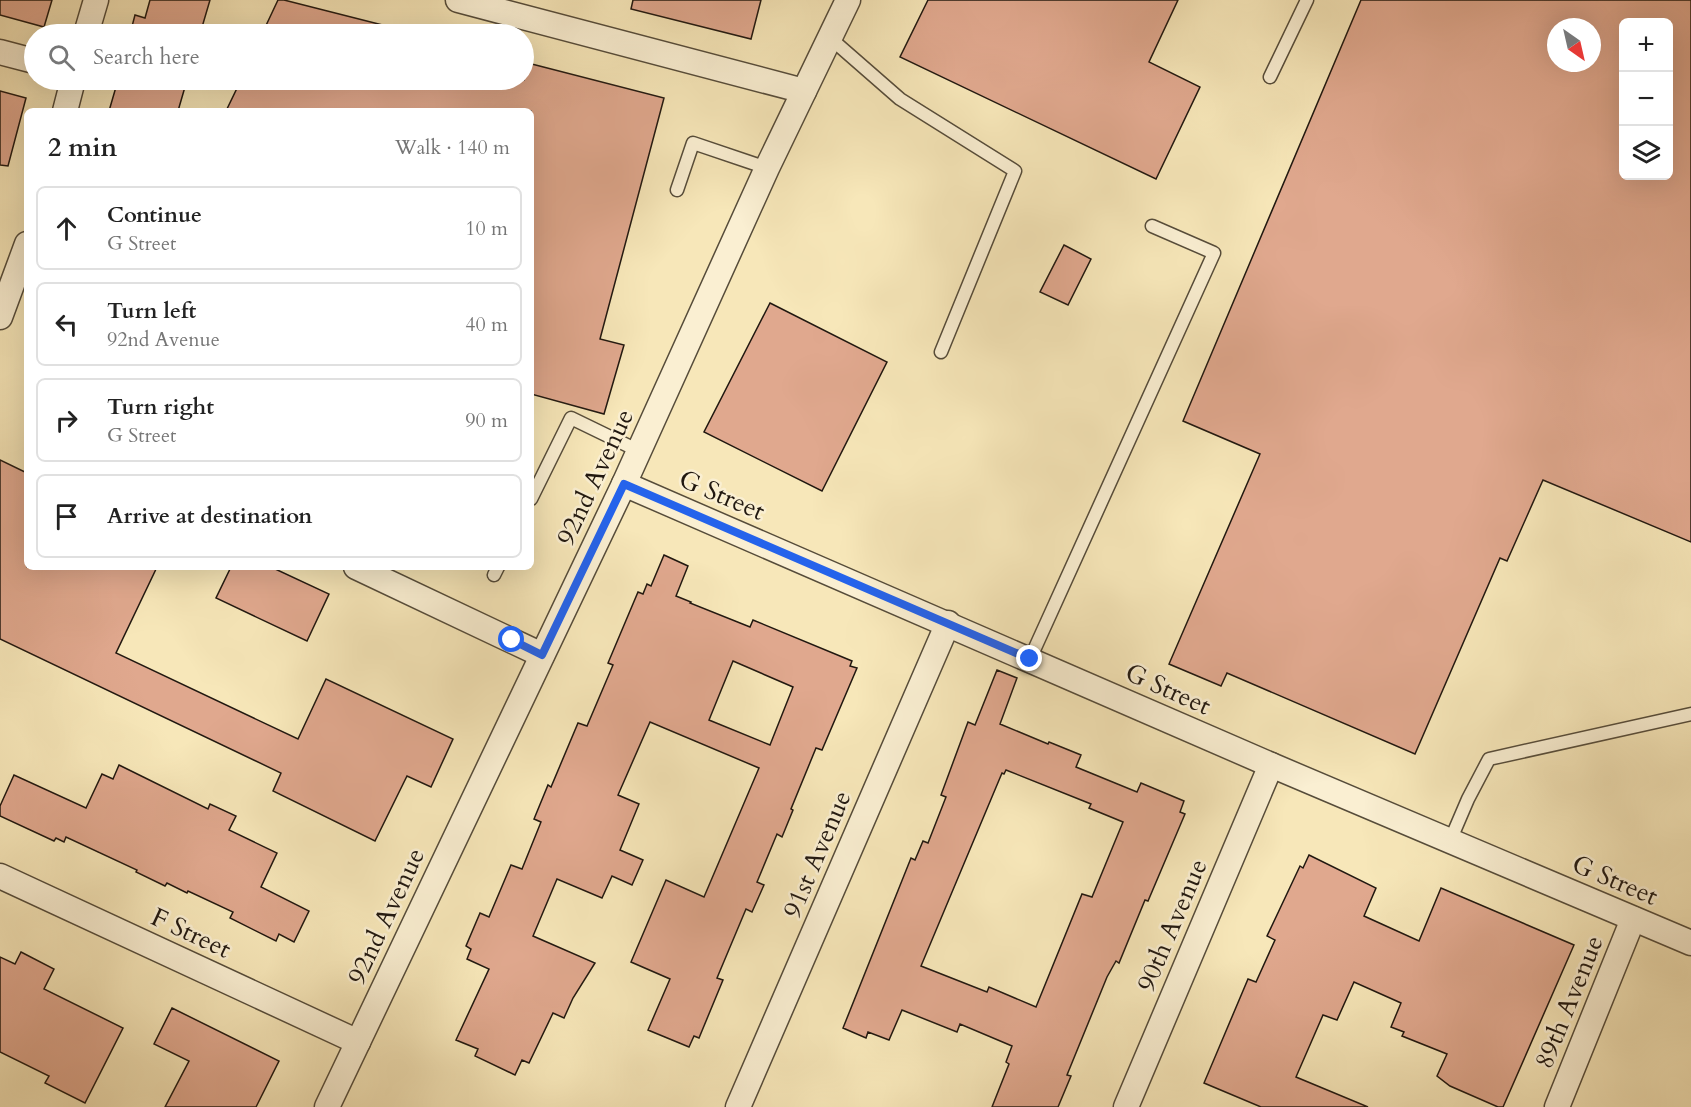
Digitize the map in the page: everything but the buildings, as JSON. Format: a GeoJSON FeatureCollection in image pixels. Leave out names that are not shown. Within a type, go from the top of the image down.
{"type":"FeatureCollection","features":[{"type":"Feature","properties":{"kind":"street"},"geometry":{"type":"LineString","coordinates":[[89,24],[96,0]]}},
{"type":"Feature","properties":{"kind":"street"},"geometry":{"type":"LineString","coordinates":[[458,0],[804,91]]}},
{"type":"Feature","properties":{"kind":"street","name":"92nd Avenue"},"geometry":{"type":"LineString","coordinates":[[327,1107],[624,484],[766,168],[848,0]]}},
{"type":"Feature","properties":{"kind":"street"},"geometry":{"type":"LineString","coordinates":[[0,52],[24,58]]}},
{"type":"Feature","properties":{"kind":"street"},"geometry":{"type":"LineString","coordinates":[[65,108],[70,90]]}},
{"type":"Feature","properties":{"kind":"street"},"geometry":{"type":"LineString","coordinates":[[0,317],[24,255]]}},
{"type":"Feature","properties":{"kind":"street","name":"G Street"},"geometry":{"type":"LineString","coordinates":[[624,484],[1271,765],[1691,943]]}},
{"type":"Feature","properties":{"kind":"street"},"geometry":{"type":"LineString","coordinates":[[362,570],[542,655]]}},
{"type":"Feature","properties":{"kind":"street","name":"91st Avenue"},"geometry":{"type":"LineString","coordinates":[[738,1107],[948,623]]}},
{"type":"Feature","properties":{"kind":"street","name":"90th Avenue"},"geometry":{"type":"LineString","coordinates":[[1126,1107],[1271,765]]}},
{"type":"Feature","properties":{"kind":"street","name":"F Street"},"geometry":{"type":"LineString","coordinates":[[0,876],[358,1042]]}},
{"type":"Feature","properties":{"kind":"street","name":"89th Avenue"},"geometry":{"type":"LineString","coordinates":[[1557,1107],[1634,919]]}},
{"type":"Feature","properties":{"kind":"lane"},"geometry":{"type":"LineString","coordinates":[[1270,77],[1307,0]]}},
{"type":"Feature","properties":{"kind":"lane"},"geometry":{"type":"LineString","coordinates":[[830,37],[900,99],[1015,171],[941,352]]}},
{"type":"Feature","properties":{"kind":"lane"},"geometry":{"type":"LineString","coordinates":[[676,190],[693,143],[766,168]]}},
{"type":"Feature","properties":{"kind":"lane"},"geometry":{"type":"LineString","coordinates":[[1030,659],[1214,253],[1152,226]]}},
{"type":"Feature","properties":{"kind":"lane"},"geometry":{"type":"LineString","coordinates":[[534,493],[571,418],[639,451]]}},
{"type":"Feature","properties":{"kind":"lane"},"geometry":{"type":"LineString","coordinates":[[1450,841],[1489,759],[1691,714]]}},
{"type":"Feature","properties":{"kind":"route"},"geometry":{"type":"LineString","coordinates":[[512,640],[542,655],[624,484],[1030,659]]}}]}
